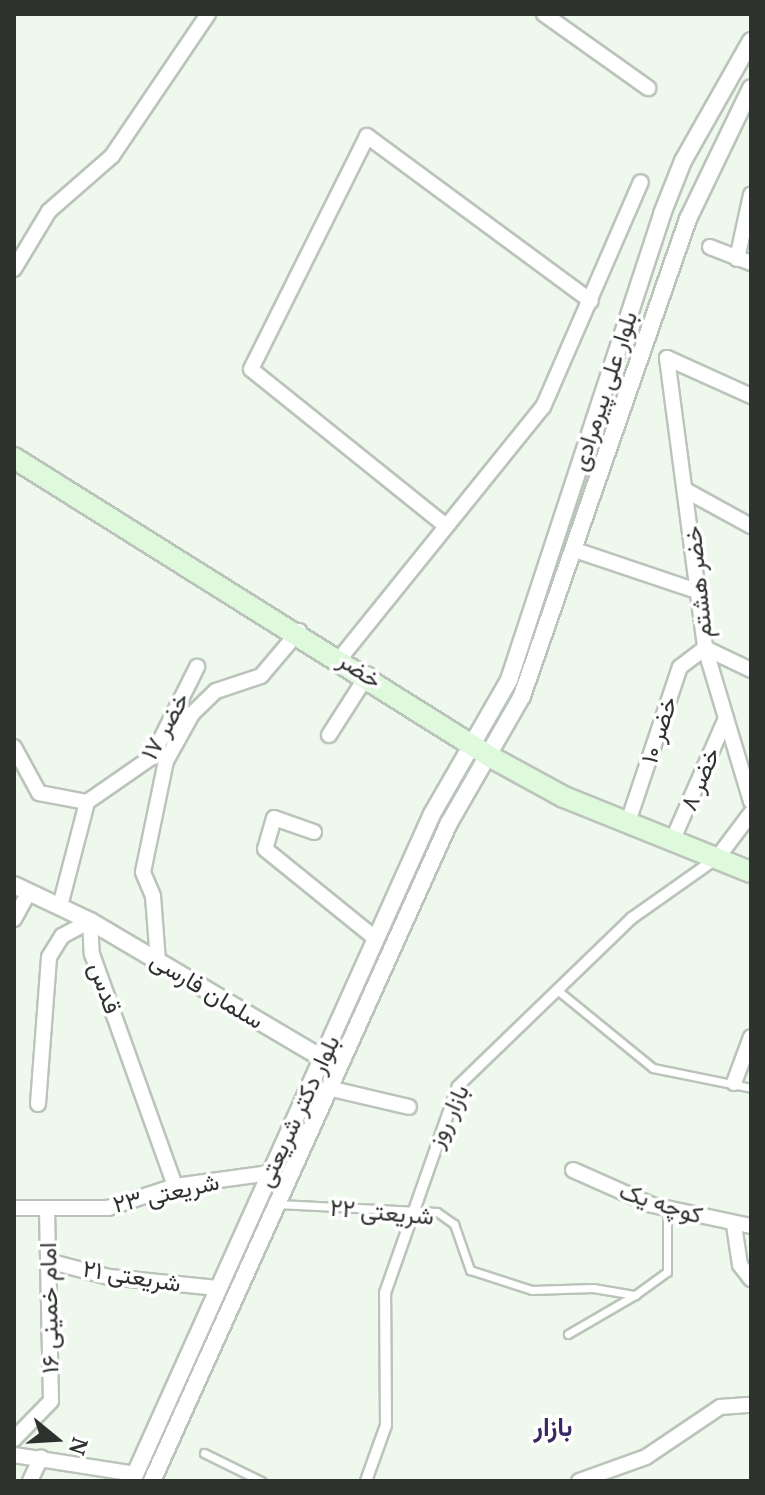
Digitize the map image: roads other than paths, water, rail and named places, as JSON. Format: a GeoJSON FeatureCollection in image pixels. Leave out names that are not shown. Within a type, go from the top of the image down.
{"type":"FeatureCollection","features":[{"type":"Feature","properties":{"kind":"main road","name":"خضر"},"geometry":{"type":"LineString","coordinates":[[14,458],[341,657],[480,751],[628,822],[751,872]]}},
{"type":"Feature","properties":{"kind":"main road","name":"خضر"},"geometry":{"type":"LineString","coordinates":[[718,857],[751,865]]}},
{"type":"Feature","properties":{"kind":"street"},"geometry":{"type":"LineString","coordinates":[[14,269],[49,211],[112,156],[208,14]]}},
{"type":"Feature","properties":{"kind":"street"},"geometry":{"type":"LineString","coordinates":[[544,14],[648,88]]}},
{"type":"Feature","properties":{"kind":"street","name":"بلوار علی پیرمرادی"},"geometry":{"type":"LineString","coordinates":[[480,751],[509,680],[678,174],[751,41]]}},
{"type":"Feature","properties":{"kind":"street","name":"بلوار علی پیرمرادی"},"geometry":{"type":"LineString","coordinates":[[480,751],[522,696],[688,219],[751,88]]}},
{"type":"Feature","properties":{"kind":"street"},"geometry":{"type":"LineString","coordinates":[[446,526],[251,369],[367,136],[591,301]]}},
{"type":"Feature","properties":{"kind":"street"},"geometry":{"type":"LineString","coordinates":[[341,657],[543,407],[641,182]]}},
{"type":"Feature","properties":{"kind":"street"},"geometry":{"type":"LineString","coordinates":[[710,247],[744,261],[751,195]]}},
{"type":"Feature","properties":{"kind":"street","name":"خضر هشتم"},"geometry":{"type":"LineString","coordinates":[[751,396],[667,358],[687,491],[705,648],[751,801]]}},
{"type":"Feature","properties":{"kind":"street"},"geometry":{"type":"LineString","coordinates":[[687,491],[751,526]]}},
{"type":"Feature","properties":{"kind":"street"},"geometry":{"type":"LineString","coordinates":[[555,542],[700,592]]}},
{"type":"Feature","properties":{"kind":"street"},"geometry":{"type":"LineString","coordinates":[[158,961],[153,896],[143,872],[166,761],[192,714],[216,691],[261,676],[299,631]]}},
{"type":"Feature","properties":{"kind":"street"},"geometry":{"type":"LineString","coordinates":[[705,648],[751,670]]}},
{"type":"Feature","properties":{"kind":"street","name":"خضر ۱۰"},"geometry":{"type":"LineString","coordinates":[[628,822],[680,667],[705,648]]}},
{"type":"Feature","properties":{"kind":"street","name":"خضر ۱۷"},"geometry":{"type":"LineString","coordinates":[[87,802],[152,757],[197,667]]}},
{"type":"Feature","properties":{"kind":"street"},"geometry":{"type":"LineString","coordinates":[[329,735],[368,674]]}},
{"type":"Feature","properties":{"kind":"street","name":"خضر ۸"},"geometry":{"type":"LineString","coordinates":[[673,839],[726,718]]}},
{"type":"Feature","properties":{"kind":"street"},"geometry":{"type":"LineString","coordinates":[[14,747],[39,793],[87,802],[60,906]]}},
{"type":"Feature","properties":{"kind":"street","name":"بلوار دکتر شریعتی"},"geometry":{"type":"LineString","coordinates":[[134,1477],[432,814],[480,751]]}},
{"type":"Feature","properties":{"kind":"street","name":"بلوار دکتر شریعتی"},"geometry":{"type":"LineString","coordinates":[[152,1481],[480,751]]}},
{"type":"Feature","properties":{"kind":"street"},"geometry":{"type":"LineString","coordinates":[[718,857],[751,813]]}},
{"type":"Feature","properties":{"kind":"street"},"geometry":{"type":"LineString","coordinates":[[432,814],[449,823]]}},
{"type":"Feature","properties":{"kind":"street"},"geometry":{"type":"LineString","coordinates":[[314,832],[274,818],[265,849],[375,938]]}},
{"type":"Feature","properties":{"kind":"street","name":"بازار روز"},"geometry":{"type":"LineString","coordinates":[[366,1481],[386,1425],[385,1293],[411,1210],[458,1086],[554,987],[632,918],[718,857]]}},
{"type":"Feature","properties":{"kind":"street"},"geometry":{"type":"LineString","coordinates":[[14,919],[22,889],[90,921]]}},
{"type":"Feature","properties":{"kind":"street"},"geometry":{"type":"LineString","coordinates":[[38,1104],[49,957],[62,936],[90,921]]}},
{"type":"Feature","properties":{"kind":"street","name":"سلمان فارسی"},"geometry":{"type":"LineString","coordinates":[[90,921],[323,1059]]}},
{"type":"Feature","properties":{"kind":"street","name":"قدس"},"geometry":{"type":"LineString","coordinates":[[90,921],[92,954],[175,1186]]}},
{"type":"Feature","properties":{"kind":"street"},"geometry":{"type":"LineString","coordinates":[[734,1083],[751,1037]]}},
{"type":"Feature","properties":{"kind":"street"},"geometry":{"type":"LineString","coordinates":[[328,1088],[409,1107]]}},
{"type":"Feature","properties":{"kind":"street","name":"کوچه یک"},"geometry":{"type":"LineString","coordinates":[[573,1170],[667,1208],[734,1225],[751,1226]]}},
{"type":"Feature","properties":{"kind":"street","name":"شریعتی ۲۳"},"geometry":{"type":"LineString","coordinates":[[14,1208],[108,1208],[175,1186],[270,1173]]}},
{"type":"Feature","properties":{"kind":"street","name":"امام خمینی ۱۶"},"geometry":{"type":"LineString","coordinates":[[14,1439],[51,1401],[47,1210]]}},
{"type":"Feature","properties":{"kind":"street"},"geometry":{"type":"LineString","coordinates":[[734,1225],[740,1265],[751,1279]]}},
{"type":"Feature","properties":{"kind":"street","name":"شریعتی ۲۱"},"geometry":{"type":"LineString","coordinates":[[48,1261],[109,1277],[217,1288]]}},
{"type":"Feature","properties":{"kind":"street"},"geometry":{"type":"LineString","coordinates":[[579,1481],[646,1457],[720,1407],[751,1405]]}},
{"type":"Feature","properties":{"kind":"street"},"geometry":{"type":"LineString","coordinates":[[14,1455],[41,1457],[134,1477]]}},
{"type":"Feature","properties":{"kind":"street"},"geometry":{"type":"LineString","coordinates":[[30,1481],[41,1457]]}},
{"type":"Feature","properties":{"kind":"lane"},"geometry":{"type":"LineString","coordinates":[[554,987],[653,1068],[704,1084],[734,1083],[751,1088]]}},
{"type":"Feature","properties":{"kind":"lane","name":"شریعتی ۲۲"},"geometry":{"type":"LineString","coordinates":[[276,1204],[437,1212],[454,1224],[470,1270],[532,1290],[593,1288],[635,1295]]}},
{"type":"Feature","properties":{"kind":"lane"},"geometry":{"type":"LineString","coordinates":[[568,1334],[635,1295],[667,1272],[667,1208]]}},
{"type":"Feature","properties":{"kind":"lane"},"geometry":{"type":"LineString","coordinates":[[204,1453],[261,1481]]}},
{"type":"Feature","properties":{"kind":"district","name":"بازار"},"geometry":{"type":"Point","coordinates":[553,1427]}}]}
